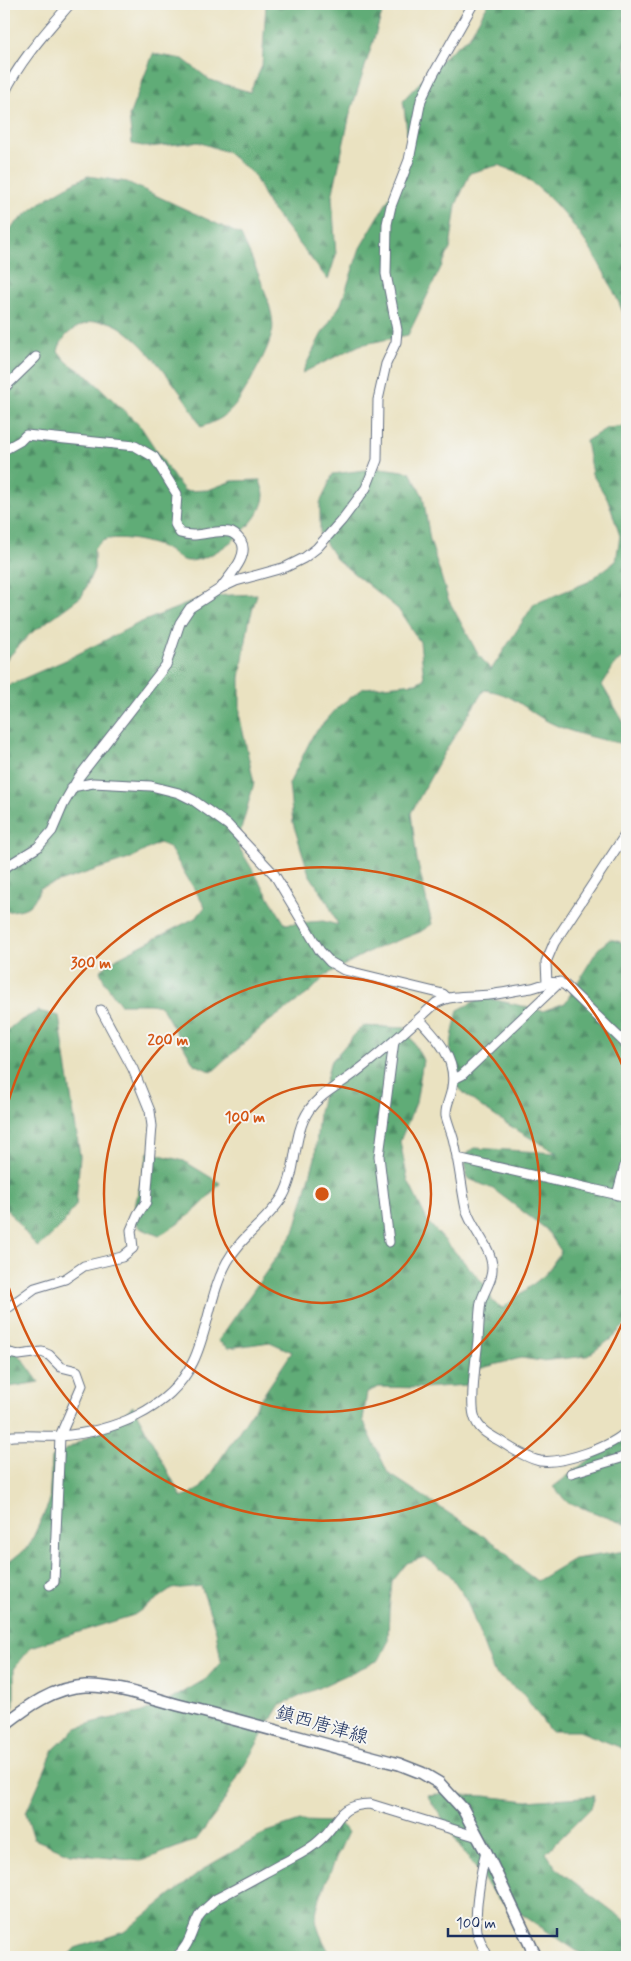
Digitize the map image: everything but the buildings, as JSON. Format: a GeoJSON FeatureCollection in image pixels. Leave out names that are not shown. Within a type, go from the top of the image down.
{"type":"FeatureCollection","features":[{"type":"Feature","properties":{"kind":"main road","name":"鎮西唐津線"},"geometry":{"type":"LineString","coordinates":[[4,1725],[43,1698],[64,1689],[84,1686],[110,1688],[242,1720],[398,1764],[422,1773],[439,1783],[463,1809],[486,1852],[536,1957]]}},
{"type":"Feature","properties":{"kind":"street"},"geometry":{"type":"LineString","coordinates":[[4,94],[11,78],[32,49],[70,4]]}},
{"type":"Feature","properties":{"kind":"street"},"geometry":{"type":"LineString","coordinates":[[4,868],[38,847],[52,831],[72,787],[166,665],[180,623],[190,608],[221,588],[236,581],[286,567],[304,558],[317,548],[342,520],[366,488],[378,460],[378,400],[386,364],[396,342],[397,330],[386,274],[386,224],[409,160],[421,100],[473,4]]}},
{"type":"Feature","properties":{"kind":"street"},"geometry":{"type":"LineString","coordinates":[[4,388],[36,356]]}},
{"type":"Feature","properties":{"kind":"street"},"geometry":{"type":"LineString","coordinates":[[4,450],[20,441],[26,435],[136,446],[154,457],[177,494],[175,524],[180,533],[190,536],[230,532],[238,536],[243,545],[242,558],[221,588]]}},
{"type":"Feature","properties":{"kind":"street"},"geometry":{"type":"LineString","coordinates":[[72,787],[93,783],[151,786],[179,792],[228,825],[274,874],[320,951],[330,962],[344,970],[443,994],[448,998]]}},
{"type":"Feature","properties":{"kind":"street"},"geometry":{"type":"LineString","coordinates":[[548,983],[546,962],[554,943],[627,832]]}},
{"type":"Feature","properties":{"kind":"street"},"geometry":{"type":"LineString","coordinates":[[454,1079],[462,1074],[560,982]]}},
{"type":"Feature","properties":{"kind":"street"},"geometry":{"type":"LineString","coordinates":[[4,1437],[22,1434],[60,1436],[81,1433],[138,1417],[157,1405],[179,1384],[193,1362],[226,1263],[235,1249],[269,1214],[282,1197],[289,1182],[300,1130],[315,1101],[354,1074],[420,1019],[436,1003],[448,998],[489,995],[560,982],[627,1045]]}},
{"type":"Feature","properties":{"kind":"street"},"geometry":{"type":"LineString","coordinates":[[4,1309],[35,1288],[65,1279],[84,1266],[122,1257],[133,1248],[131,1230],[146,1202],[152,1126],[150,1112],[133,1069],[100,1010]]}},
{"type":"Feature","properties":{"kind":"street"},"geometry":{"type":"LineString","coordinates":[[420,1019],[437,1037],[453,1070],[454,1079],[446,1106],[446,1117],[453,1138],[467,1211],[492,1265],[492,1277],[481,1303],[473,1405],[476,1422],[484,1432],[505,1445],[530,1458],[541,1461],[552,1461],[598,1450],[610,1444],[627,1430]]}},
{"type":"Feature","properties":{"kind":"street"},"geometry":{"type":"LineString","coordinates":[[389,1242],[379,1156],[394,1041]]}},
{"type":"Feature","properties":{"kind":"street"},"geometry":{"type":"LineString","coordinates":[[457,1158],[620,1196],[627,1158]]}},
{"type":"Feature","properties":{"kind":"street"},"geometry":{"type":"LineString","coordinates":[[4,1352],[19,1355],[42,1352],[49,1355],[61,1367],[77,1371],[82,1385],[60,1436],[54,1582],[50,1585]]}},
{"type":"Feature","properties":{"kind":"street"},"geometry":{"type":"LineString","coordinates":[[571,1473],[621,1458],[627,1454]]}},
{"type":"Feature","properties":{"kind":"street"},"geometry":{"type":"LineString","coordinates":[[176,1957],[186,1946],[198,1918],[216,1899],[305,1851],[321,1840],[341,1813],[349,1807],[359,1804],[370,1804],[478,1837]]}},
{"type":"Feature","properties":{"kind":"street"},"geometry":{"type":"LineString","coordinates":[[486,1852],[477,1914],[477,1931],[488,1957]]}},
{"type":"Feature","properties":{"kind":"green space"},"geometry":{"type":"Polygon","coordinates":[[[266,4],[385,4],[350,114],[332,197],[336,255],[328,280],[268,204],[254,175],[227,152],[198,142],[148,147],[132,144],[129,116],[153,54],[183,59],[210,80],[250,92],[262,66],[266,4]]]}},
{"type":"Feature","properties":{"kind":"green space"},"geometry":{"type":"Polygon","coordinates":[[[488,4],[622,4],[627,21],[627,323],[610,283],[599,263],[573,225],[559,208],[527,179],[499,165],[470,173],[456,205],[450,249],[408,335],[360,345],[302,373],[321,335],[341,304],[360,248],[404,173],[409,147],[403,100],[447,54],[469,37],[488,4]]]}},
{"type":"Feature","properties":{"kind":"green space"},"geometry":{"type":"Polygon","coordinates":[[[88,176],[127,182],[241,235],[267,298],[273,324],[272,333],[268,346],[250,382],[236,405],[226,415],[201,427],[186,401],[163,369],[137,341],[125,330],[114,324],[97,321],[80,326],[66,336],[58,351],[67,362],[88,376],[141,427],[185,491],[208,490],[232,481],[260,480],[264,495],[262,505],[256,516],[236,538],[224,547],[199,559],[182,560],[166,549],[136,540],[119,538],[102,541],[94,549],[94,569],[82,596],[30,634],[4,662],[4,236],[32,209],[88,176]]]}},
{"type":"Feature","properties":{"kind":"green space"},"geometry":{"type":"Polygon","coordinates":[[[627,426],[627,655],[615,664],[602,685],[627,728],[627,744],[598,739],[567,730],[541,717],[511,698],[484,690],[445,751],[411,813],[417,860],[432,924],[420,932],[370,951],[326,975],[310,992],[264,1025],[212,1072],[194,1064],[161,1006],[120,1004],[105,983],[100,971],[117,958],[197,917],[205,907],[169,847],[159,843],[129,859],[40,888],[34,901],[27,907],[4,912],[4,687],[66,660],[139,623],[207,596],[257,594],[249,622],[240,678],[240,718],[254,783],[237,844],[285,924],[323,921],[338,925],[328,903],[309,874],[293,823],[289,784],[313,735],[340,705],[364,688],[416,683],[424,679],[420,642],[398,609],[336,559],[320,534],[320,503],[333,474],[381,468],[410,472],[423,496],[430,540],[448,599],[478,654],[491,670],[534,604],[588,582],[616,561],[620,536],[608,500],[592,474],[586,441],[607,428],[627,426]]]}},
{"type":"Feature","properties":{"kind":"green space"},"geometry":{"type":"Polygon","coordinates":[[[610,939],[627,944],[627,1323],[611,1339],[587,1356],[542,1361],[521,1358],[478,1369],[467,1385],[422,1388],[379,1387],[367,1392],[363,1420],[388,1473],[500,1547],[521,1569],[537,1581],[574,1559],[625,1551],[627,1553],[627,1750],[579,1731],[550,1731],[523,1694],[494,1673],[466,1598],[449,1574],[425,1557],[407,1563],[392,1582],[388,1642],[379,1660],[279,1706],[218,1811],[196,1840],[141,1861],[71,1854],[34,1839],[26,1813],[54,1749],[77,1728],[98,1721],[139,1713],[163,1704],[206,1679],[221,1662],[216,1631],[201,1586],[172,1589],[134,1615],[31,1647],[14,1669],[14,1706],[4,1721],[4,1566],[29,1546],[49,1503],[52,1458],[119,1418],[133,1406],[182,1498],[201,1488],[292,1352],[270,1342],[228,1348],[218,1341],[294,1232],[315,1158],[319,1112],[330,1063],[362,1026],[406,1028],[423,1060],[416,1103],[400,1141],[408,1181],[428,1222],[485,1285],[493,1302],[503,1308],[546,1274],[561,1251],[546,1229],[493,1189],[467,1178],[465,1156],[474,1148],[557,1153],[499,1119],[458,1087],[453,1079],[450,1062],[452,1036],[458,1010],[483,997],[543,1011],[565,1003],[598,949],[610,939]]]}},
{"type":"Feature","properties":{"kind":"green space"},"geometry":{"type":"Polygon","coordinates":[[[38,1011],[59,1016],[80,1156],[76,1205],[62,1225],[38,1248],[4,1206],[4,1033],[16,1023],[38,1011]]]}},
{"type":"Feature","properties":{"kind":"green space"},"geometry":{"type":"Polygon","coordinates":[[[148,1152],[184,1161],[220,1183],[207,1199],[177,1225],[159,1236],[140,1228],[132,1218],[148,1152]]]}},
{"type":"Feature","properties":{"kind":"green space"},"geometry":{"type":"Polygon","coordinates":[[[4,1338],[10,1342],[39,1382],[4,1388],[4,1338]]]}},
{"type":"Feature","properties":{"kind":"green space"},"geometry":{"type":"Polygon","coordinates":[[[627,1437],[627,1525],[567,1502],[553,1487],[583,1464],[627,1437]]]}},
{"type":"Feature","properties":{"kind":"green space"},"geometry":{"type":"Polygon","coordinates":[[[427,1795],[485,1796],[527,1801],[595,1796],[591,1808],[546,1853],[558,1870],[627,1922],[627,1957],[586,1957],[497,1898],[459,1845],[427,1795]]]}},
{"type":"Feature","properties":{"kind":"green space"},"geometry":{"type":"Polygon","coordinates":[[[300,1821],[337,1822],[348,1832],[319,1901],[316,1918],[322,1939],[332,1957],[67,1957],[75,1948],[124,1932],[208,1866],[267,1832],[300,1821]]]}}]}
